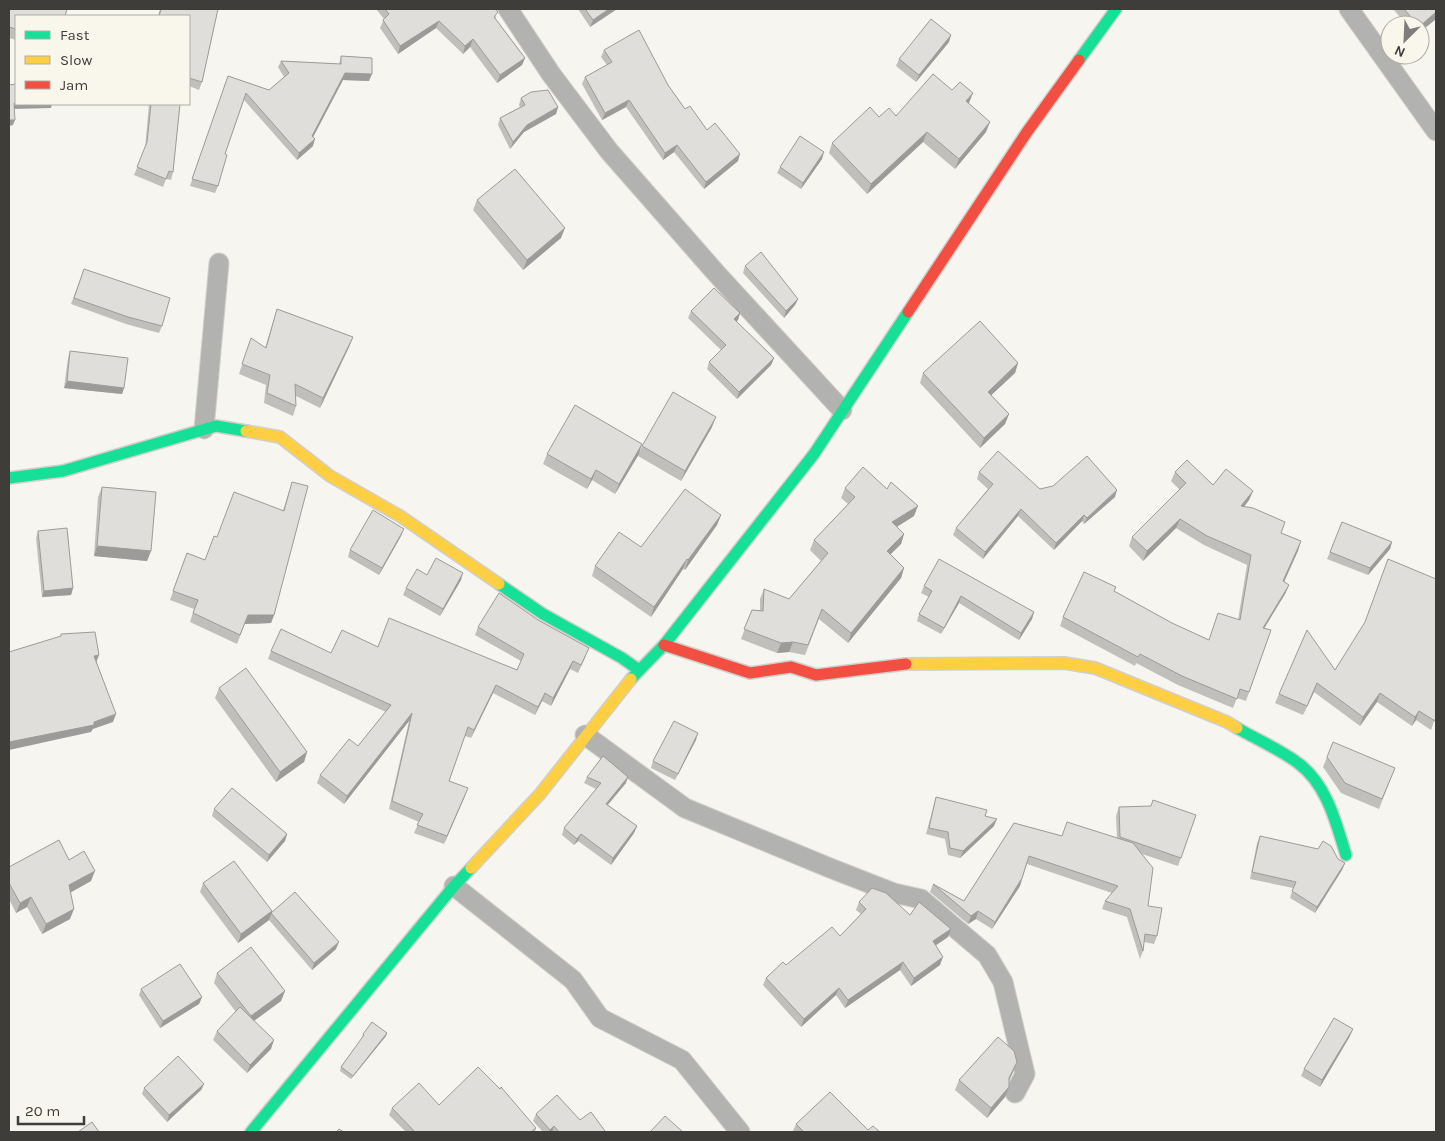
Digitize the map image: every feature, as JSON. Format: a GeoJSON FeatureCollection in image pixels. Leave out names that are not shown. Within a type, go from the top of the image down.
{"type":"FeatureCollection","features":[{"type":"Feature","properties":{"kind":"street"},"geometry":{"type":"LineString","coordinates":[[508,9],[551,74],[609,152],[716,273],[842,410]]}},
{"type":"Feature","properties":{"kind":"street"},"geometry":{"type":"LineString","coordinates":[[251,1132],[285,1088],[454,886],[540,794],[639,670],[664,645],[814,454],[1027,132],[1116,9]]}},
{"type":"Feature","properties":{"kind":"street"},"geometry":{"type":"LineString","coordinates":[[1349,9],[1436,131]]}},
{"type":"Feature","properties":{"kind":"street"},"geometry":{"type":"LineString","coordinates":[[204,429],[218,263]]}},
{"type":"Feature","properties":{"kind":"street"},"geometry":{"type":"LineString","coordinates":[[9,478],[63,471],[216,426],[280,437],[330,476],[400,516],[543,614],[622,658],[639,670]]}},
{"type":"Feature","properties":{"kind":"street"},"geometry":{"type":"LineString","coordinates":[[664,645],[750,673],[792,667],[816,675],[910,663],[1056,662],[1095,668],[1227,722],[1299,763],[1317,783],[1330,805],[1346,855]]}},
{"type":"Feature","properties":{"kind":"street"},"geometry":{"type":"LineString","coordinates":[[586,735],[686,808],[894,893],[921,899],[987,956],[1003,982],[1026,1074],[1015,1093]]}},
{"type":"Feature","properties":{"kind":"street"},"geometry":{"type":"LineString","coordinates":[[454,886],[573,980],[600,1018],[682,1060],[740,1132]]}},
{"type":"Feature","properties":{"kind":"building"},"geometry":{"type":"Polygon","coordinates":[[[9,9],[67,9],[65,15],[15,15],[15,29],[9,27],[9,9]]]}},
{"type":"Feature","properties":{"kind":"building"},"geometry":{"type":"Polygon","coordinates":[[[161,9],[218,9],[202,82],[190,78],[190,15],[159,15],[161,9]]]}},
{"type":"Feature","properties":{"kind":"building"},"geometry":{"type":"Polygon","coordinates":[[[385,9],[495,9],[498,12],[494,17],[525,58],[500,75],[473,39],[465,46],[439,21],[400,46],[383,20],[389,14],[385,9]]]}},
{"type":"Feature","properties":{"kind":"building"},"geometry":{"type":"Polygon","coordinates":[[[585,9],[609,9],[593,20],[585,9]]]}},
{"type":"Feature","properties":{"kind":"building"},"geometry":{"type":"Polygon","coordinates":[[[1404,9],[1436,9],[1436,12],[1430,17],[1430,15],[1409,15],[1404,9]]]}},
{"type":"Feature","properties":{"kind":"building"},"geometry":{"type":"Polygon","coordinates":[[[931,19],[951,35],[919,75],[899,59],[931,19]]]}},
{"type":"Feature","properties":{"kind":"building"},"geometry":{"type":"Polygon","coordinates":[[[639,30],[668,85],[685,109],[690,106],[707,130],[715,123],[740,154],[706,182],[677,145],[665,153],[629,100],[605,113],[585,77],[612,62],[604,50],[639,30]]]}},
{"type":"Feature","properties":{"kind":"building"},"geometry":{"type":"Polygon","coordinates":[[[341,56],[372,58],[372,74],[345,73],[312,136],[315,139],[299,153],[246,93],[225,154],[227,155],[218,186],[192,179],[228,76],[269,90],[289,73],[281,61],[341,64],[341,56]]]}},
{"type":"Feature","properties":{"kind":"building"},"geometry":{"type":"Polygon","coordinates":[[[933,74],[952,90],[960,82],[973,93],[966,101],[990,122],[959,159],[927,132],[871,184],[832,143],[870,107],[879,117],[889,108],[896,116],[933,74]]]}},
{"type":"Feature","properties":{"kind":"building"},"geometry":{"type":"Polygon","coordinates":[[[15,84],[15,120],[9,120],[9,85],[15,84]]]}},
{"type":"Feature","properties":{"kind":"building"},"geometry":{"type":"Polygon","coordinates":[[[548,90],[558,107],[527,125],[513,142],[500,118],[525,105],[521,98],[531,92],[548,90]]]}},
{"type":"Feature","properties":{"kind":"building"},"geometry":{"type":"Polygon","coordinates":[[[151,105],[180,105],[173,172],[169,171],[166,179],[137,167],[147,142],[151,105]]]}},
{"type":"Feature","properties":{"kind":"building"},"geometry":{"type":"Polygon","coordinates":[[[800,136],[824,152],[803,183],[780,167],[800,136]]]}},
{"type":"Feature","properties":{"kind":"building"},"geometry":{"type":"Polygon","coordinates":[[[515,169],[565,228],[527,260],[477,200],[515,169]]]}},
{"type":"Feature","properties":{"kind":"building"},"geometry":{"type":"Polygon","coordinates":[[[761,252],[798,299],[786,311],[745,266],[761,252]]]}},
{"type":"Feature","properties":{"kind":"building"},"geometry":{"type":"Polygon","coordinates":[[[84,269],[170,298],[162,326],[128,317],[74,298],[84,269]]]}},
{"type":"Feature","properties":{"kind":"building"},"geometry":{"type":"Polygon","coordinates":[[[714,288],[740,313],[734,319],[774,358],[739,392],[709,362],[726,345],[691,311],[714,288]]]}},
{"type":"Feature","properties":{"kind":"building"},"geometry":{"type":"Polygon","coordinates":[[[277,309],[353,337],[323,398],[295,384],[296,406],[267,393],[270,375],[242,364],[251,338],[266,348],[277,309]]]}},
{"type":"Feature","properties":{"kind":"building"},"geometry":{"type":"Polygon","coordinates":[[[980,321],[1018,363],[988,392],[1009,414],[984,438],[923,373],[980,321]]]}},
{"type":"Feature","properties":{"kind":"building"},"geometry":{"type":"Polygon","coordinates":[[[70,351],[128,358],[124,388],[67,381],[70,351]]]}},
{"type":"Feature","properties":{"kind":"building"},"geometry":{"type":"Polygon","coordinates":[[[673,392],[716,417],[685,471],[642,446],[673,392]]]}},
{"type":"Feature","properties":{"kind":"building"},"geometry":{"type":"Polygon","coordinates":[[[575,405],[642,444],[619,484],[596,470],[591,479],[547,454],[575,405]]]}},
{"type":"Feature","properties":{"kind":"building"},"geometry":{"type":"Polygon","coordinates":[[[998,451],[1040,489],[1053,486],[1087,456],[1117,490],[1087,518],[1084,515],[1056,543],[1021,509],[985,552],[956,528],[993,484],[979,472],[998,451]]]}},
{"type":"Feature","properties":{"kind":"building"},"geometry":{"type":"Polygon","coordinates":[[[1187,460],[1213,485],[1226,469],[1253,491],[1241,506],[1253,508],[1285,522],[1281,533],[1301,541],[1283,581],[1289,585],[1263,628],[1271,630],[1249,692],[1240,689],[1237,699],[1182,676],[1140,654],[1138,657],[1063,617],[1084,572],[1116,587],[1114,591],[1172,623],[1209,640],[1218,613],[1240,620],[1251,555],[1207,536],[1180,519],[1147,551],[1132,537],[1186,483],[1175,472],[1187,460]]]}},
{"type":"Feature","properties":{"kind":"building"},"geometry":{"type":"Polygon","coordinates":[[[863,467],[887,489],[891,482],[918,506],[892,522],[904,534],[887,551],[904,568],[851,633],[822,609],[808,645],[793,642],[781,643],[744,629],[752,610],[763,611],[764,589],[789,599],[828,553],[814,540],[855,497],[845,488],[863,467]]]}},
{"type":"Feature","properties":{"kind":"building"},"geometry":{"type":"Polygon","coordinates":[[[292,482],[308,486],[274,615],[248,615],[240,635],[193,613],[198,600],[173,591],[187,553],[205,560],[214,536],[217,537],[234,492],[284,511],[292,482]]]}},
{"type":"Feature","properties":{"kind":"building"},"geometry":{"type":"Polygon","coordinates":[[[102,487],[156,492],[151,551],[97,546],[102,487]]]}},
{"type":"Feature","properties":{"kind":"building"},"geometry":{"type":"Polygon","coordinates":[[[685,489],[721,515],[687,559],[654,607],[595,566],[619,532],[641,547],[685,489]]]}},
{"type":"Feature","properties":{"kind":"building"},"geometry":{"type":"Polygon","coordinates":[[[373,510],[404,529],[382,568],[350,550],[373,510]]]}},
{"type":"Feature","properties":{"kind":"building"},"geometry":{"type":"Polygon","coordinates":[[[1342,522],[1392,542],[1370,568],[1330,552],[1342,522]]]}},
{"type":"Feature","properties":{"kind":"building"},"geometry":{"type":"Polygon","coordinates":[[[67,528],[73,588],[44,591],[38,531],[67,528]]]}},
{"type":"Feature","properties":{"kind":"building"},"geometry":{"type":"Polygon","coordinates":[[[436,558],[463,573],[443,609],[406,588],[417,569],[427,575],[436,558]]]}},
{"type":"Feature","properties":{"kind":"building"},"geometry":{"type":"Polygon","coordinates":[[[939,559],[1034,612],[1021,633],[961,596],[944,628],[919,614],[932,591],[924,586],[939,559]]]}},
{"type":"Feature","properties":{"kind":"building"},"geometry":{"type":"Polygon","coordinates":[[[1388,559],[1436,579],[1435,721],[1419,711],[1415,717],[1380,693],[1363,717],[1317,683],[1307,706],[1279,694],[1307,630],[1335,670],[1365,622],[1388,559]]]}},
{"type":"Feature","properties":{"kind":"building"},"geometry":{"type":"Polygon","coordinates":[[[499,593],[538,620],[589,648],[581,665],[573,661],[553,698],[545,693],[538,707],[496,685],[474,730],[468,727],[449,781],[468,788],[447,836],[417,825],[423,814],[392,801],[412,713],[347,796],[320,775],[349,739],[358,746],[391,705],[271,651],[281,629],[331,653],[342,630],[378,647],[389,618],[517,670],[524,654],[478,627],[499,593]]]}},
{"type":"Feature","properties":{"kind":"building"},"geometry":{"type":"Polygon","coordinates":[[[95,632],[99,655],[94,656],[116,714],[94,722],[94,725],[9,742],[9,652],[61,636],[61,634],[95,632]]]}},
{"type":"Feature","properties":{"kind":"building"},"geometry":{"type":"Polygon","coordinates":[[[246,668],[307,752],[280,772],[219,688],[246,668]]]}},
{"type":"Feature","properties":{"kind":"building"},"geometry":{"type":"Polygon","coordinates":[[[674,721],[698,733],[678,774],[653,761],[674,721]]]}},
{"type":"Feature","properties":{"kind":"building"},"geometry":{"type":"Polygon","coordinates":[[[1333,742],[1395,768],[1382,799],[1345,783],[1327,757],[1333,742]]]}},
{"type":"Feature","properties":{"kind":"building"},"geometry":{"type":"Polygon","coordinates":[[[603,756],[628,777],[606,804],[637,826],[613,858],[581,834],[577,839],[564,828],[601,783],[587,777],[603,756]]]}},
{"type":"Feature","properties":{"kind":"building"},"geometry":{"type":"Polygon","coordinates":[[[232,788],[287,834],[269,855],[214,809],[232,788]]]}},
{"type":"Feature","properties":{"kind":"building"},"geometry":{"type":"Polygon","coordinates":[[[936,797],[987,810],[985,816],[997,819],[963,851],[950,848],[948,832],[929,828],[936,797]]]}},
{"type":"Feature","properties":{"kind":"building"},"geometry":{"type":"Polygon","coordinates":[[[1153,800],[1196,815],[1181,858],[1120,837],[1119,807],[1151,806],[1153,800]]]}},
{"type":"Feature","properties":{"kind":"building"},"geometry":{"type":"Polygon","coordinates":[[[1067,822],[1133,843],[1153,868],[1148,906],[1162,908],[1157,936],[1145,934],[1143,951],[1130,909],[1105,901],[1118,886],[1029,856],[1022,878],[995,922],[978,911],[971,916],[933,884],[964,901],[1014,823],[1062,836],[1067,822]]]}},
{"type":"Feature","properties":{"kind":"building"},"geometry":{"type":"Polygon","coordinates":[[[1260,836],[1318,849],[1323,841],[1331,846],[1338,859],[1345,863],[1317,907],[1292,891],[1296,882],[1252,872],[1260,836]]]}},
{"type":"Feature","properties":{"kind":"building"},"geometry":{"type":"Polygon","coordinates":[[[59,840],[69,860],[84,851],[95,871],[69,885],[74,909],[46,924],[31,897],[20,903],[9,883],[9,867],[59,840]]]}},
{"type":"Feature","properties":{"kind":"building"},"geometry":{"type":"Polygon","coordinates":[[[234,861],[272,911],[241,934],[203,883],[234,861]]]}},
{"type":"Feature","properties":{"kind":"building"},"geometry":{"type":"Polygon","coordinates":[[[872,888],[886,893],[910,915],[919,902],[951,929],[933,941],[943,957],[914,978],[903,962],[848,1000],[839,988],[804,1019],[766,978],[783,962],[786,965],[832,927],[840,936],[866,909],[859,902],[872,888]]]}},
{"type":"Feature","properties":{"kind":"building"},"geometry":{"type":"Polygon","coordinates":[[[295,892],[339,942],[314,963],[271,913],[295,892]]]}},
{"type":"Feature","properties":{"kind":"building"},"geometry":{"type":"Polygon","coordinates":[[[251,947],[285,991],[251,1016],[217,973],[251,947]]]}},
{"type":"Feature","properties":{"kind":"building"},"geometry":{"type":"Polygon","coordinates":[[[180,964],[202,997],[163,1021],[141,989],[180,964]]]}},
{"type":"Feature","properties":{"kind":"building"},"geometry":{"type":"Polygon","coordinates":[[[240,1007],[274,1040],[250,1065],[217,1031],[240,1007]]]}},
{"type":"Feature","properties":{"kind":"building"},"geometry":{"type":"Polygon","coordinates":[[[1334,1018],[1353,1029],[1322,1080],[1304,1069],[1334,1018]]]}},
{"type":"Feature","properties":{"kind":"building"},"geometry":{"type":"Polygon","coordinates":[[[372,1022],[387,1033],[353,1076],[341,1067],[372,1022]]]}},
{"type":"Feature","properties":{"kind":"building"},"geometry":{"type":"Polygon","coordinates":[[[998,1037],[1014,1051],[1017,1062],[1009,1078],[1009,1087],[991,1108],[959,1080],[998,1037]]]}},
{"type":"Feature","properties":{"kind":"building"},"geometry":{"type":"Polygon","coordinates":[[[178,1056],[204,1084],[169,1115],[144,1088],[178,1056]]]}},
{"type":"Feature","properties":{"kind":"building"},"geometry":{"type":"Polygon","coordinates":[[[478,1067],[500,1089],[501,1087],[536,1128],[531,1132],[415,1132],[392,1108],[419,1083],[439,1105],[478,1067]]]}},
{"type":"Feature","properties":{"kind":"building"},"geometry":{"type":"Polygon","coordinates":[[[830,1092],[868,1130],[873,1126],[880,1132],[804,1132],[796,1124],[830,1092]]]}},
{"type":"Feature","properties":{"kind":"building"},"geometry":{"type":"Polygon","coordinates":[[[557,1095],[580,1120],[591,1112],[605,1131],[559,1132],[554,1126],[550,1130],[536,1114],[557,1095]]]}},
{"type":"Feature","properties":{"kind":"building"},"geometry":{"type":"Polygon","coordinates":[[[665,1116],[683,1132],[650,1132],[665,1116]]]}},
{"type":"Feature","properties":{"kind":"building"},"geometry":{"type":"Polygon","coordinates":[[[92,1122],[99,1132],[78,1132],[92,1122]]]}},
{"type":"Feature","properties":{"kind":"traffic: fast"},"geometry":{"type":"LineString","coordinates":[[1079,60],[1116,9]]}},
{"type":"Feature","properties":{"kind":"traffic: fast"},"geometry":{"type":"LineString","coordinates":[[631,679],[664,645],[814,454],[908,312]]}},
{"type":"Feature","properties":{"kind":"traffic: fast"},"geometry":{"type":"LineString","coordinates":[[9,478],[63,471],[216,426],[246,431]]}},
{"type":"Feature","properties":{"kind":"traffic: fast"},"geometry":{"type":"LineString","coordinates":[[499,584],[543,614],[622,658],[639,670]]}},
{"type":"Feature","properties":{"kind":"traffic: fast"},"geometry":{"type":"LineString","coordinates":[[1237,728],[1284,754],[1308,772],[1329,805],[1346,855]]}},
{"type":"Feature","properties":{"kind":"traffic: fast"},"geometry":{"type":"LineString","coordinates":[[251,1132],[454,886],[471,868]]}},
{"type":"Feature","properties":{"kind":"traffic: slow"},"geometry":{"type":"LineString","coordinates":[[246,431],[280,437],[330,476],[400,516],[499,584]]}},
{"type":"Feature","properties":{"kind":"traffic: slow"},"geometry":{"type":"LineString","coordinates":[[906,664],[1064,663],[1095,668],[1227,722],[1237,728]]}},
{"type":"Feature","properties":{"kind":"traffic: slow"},"geometry":{"type":"LineString","coordinates":[[471,868],[540,794],[631,679]]}},
{"type":"Feature","properties":{"kind":"traffic: jam"},"geometry":{"type":"LineString","coordinates":[[908,312],[1027,132],[1079,60]]}},
{"type":"Feature","properties":{"kind":"traffic: jam"},"geometry":{"type":"LineString","coordinates":[[664,645],[750,673],[791,667],[816,675],[906,664]]}}]}
